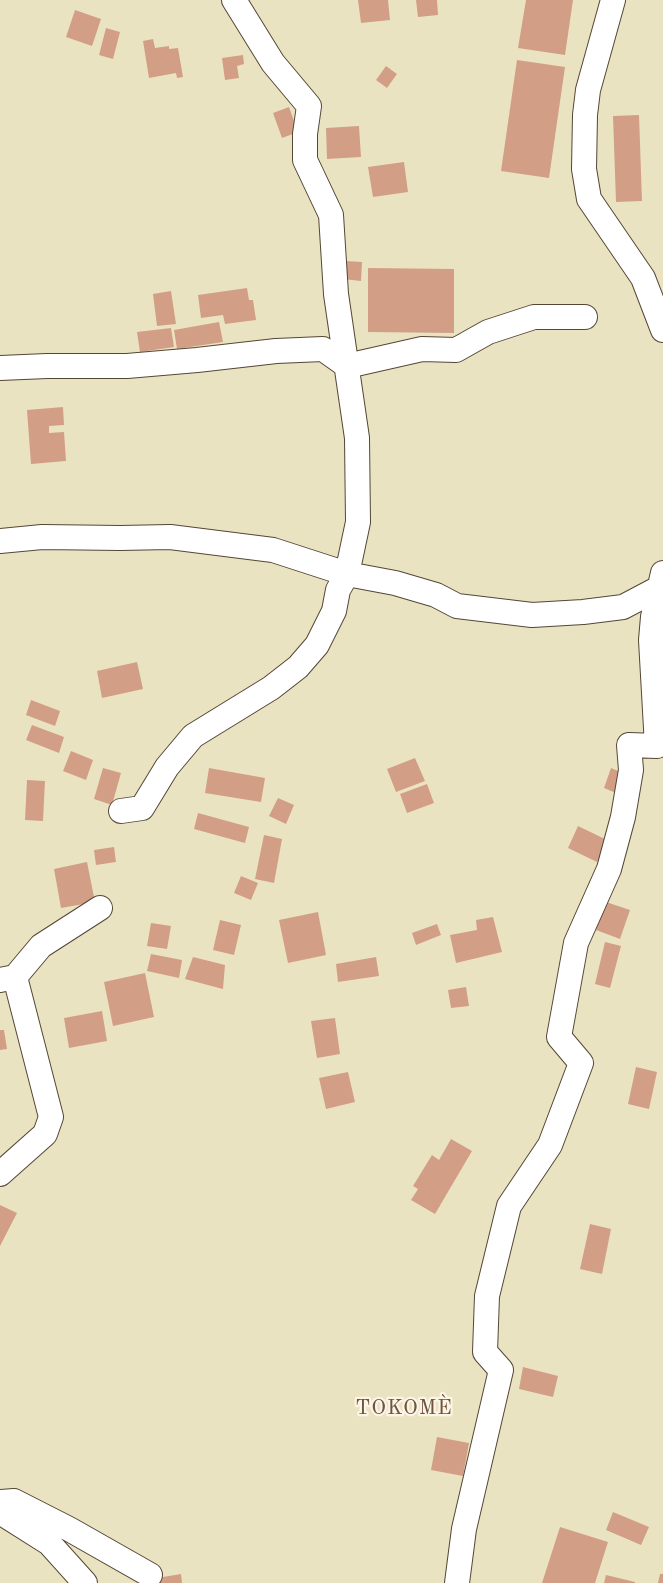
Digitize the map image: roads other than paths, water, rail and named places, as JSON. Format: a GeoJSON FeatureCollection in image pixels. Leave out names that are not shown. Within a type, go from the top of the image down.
{"type":"FeatureCollection","features":[{"type":"Feature","properties":{"kind":"street"},"geometry":{"type":"LineString","coordinates":[[121,811],[142,808],[167,767],[193,736],[250,702],[298,667],[317,645],[334,611],[338,590],[347,574],[358,522],[357,438],[336,294],[331,215],[305,160],[305,134],[310,106],[273,63],[234,0]]}},
{"type":"Feature","properties":{"kind":"street"},"geometry":{"type":"LineString","coordinates":[[613,0],[588,90],[585,115],[584,169],[589,198],[643,278],[663,330]]}},
{"type":"Feature","properties":{"kind":"street"},"geometry":{"type":"LineString","coordinates":[[0,368],[127,366],[197,360],[276,350],[323,349],[347,366],[422,349],[456,350],[488,332],[534,317],[584,317]]}},
{"type":"Feature","properties":{"kind":"street"},"geometry":{"type":"LineString","coordinates":[[0,541],[42,537],[170,537],[273,550],[347,574],[395,583],[436,595],[457,606],[532,615],[623,607],[661,581]]}},
{"type":"Feature","properties":{"kind":"street"},"geometry":{"type":"LineString","coordinates":[[456,1583],[464,1529],[501,1370],[485,1352],[487,1296],[509,1206],[550,1145],[581,1063],[559,1036],[576,943],[609,869],[623,817],[631,770],[629,744],[657,746],[651,640],[653,617],[661,581]]}},
{"type":"Feature","properties":{"kind":"street"},"geometry":{"type":"LineString","coordinates":[[0,1174],[45,1134],[51,1117],[7,978],[41,946],[100,908]]}},
{"type":"Feature","properties":{"kind":"street"},"geometry":{"type":"LineString","coordinates":[[0,1502],[14,1501],[69,1529],[150,1575]]}},
{"type":"Feature","properties":{"kind":"street"},"geometry":{"type":"LineString","coordinates":[[0,1512],[49,1543],[85,1583]]}},
{"type":"Feature","properties":{"kind":"district","name":"TOKOMÈ"},"geometry":{"type":"Point","coordinates":[404,1408]}}]}
